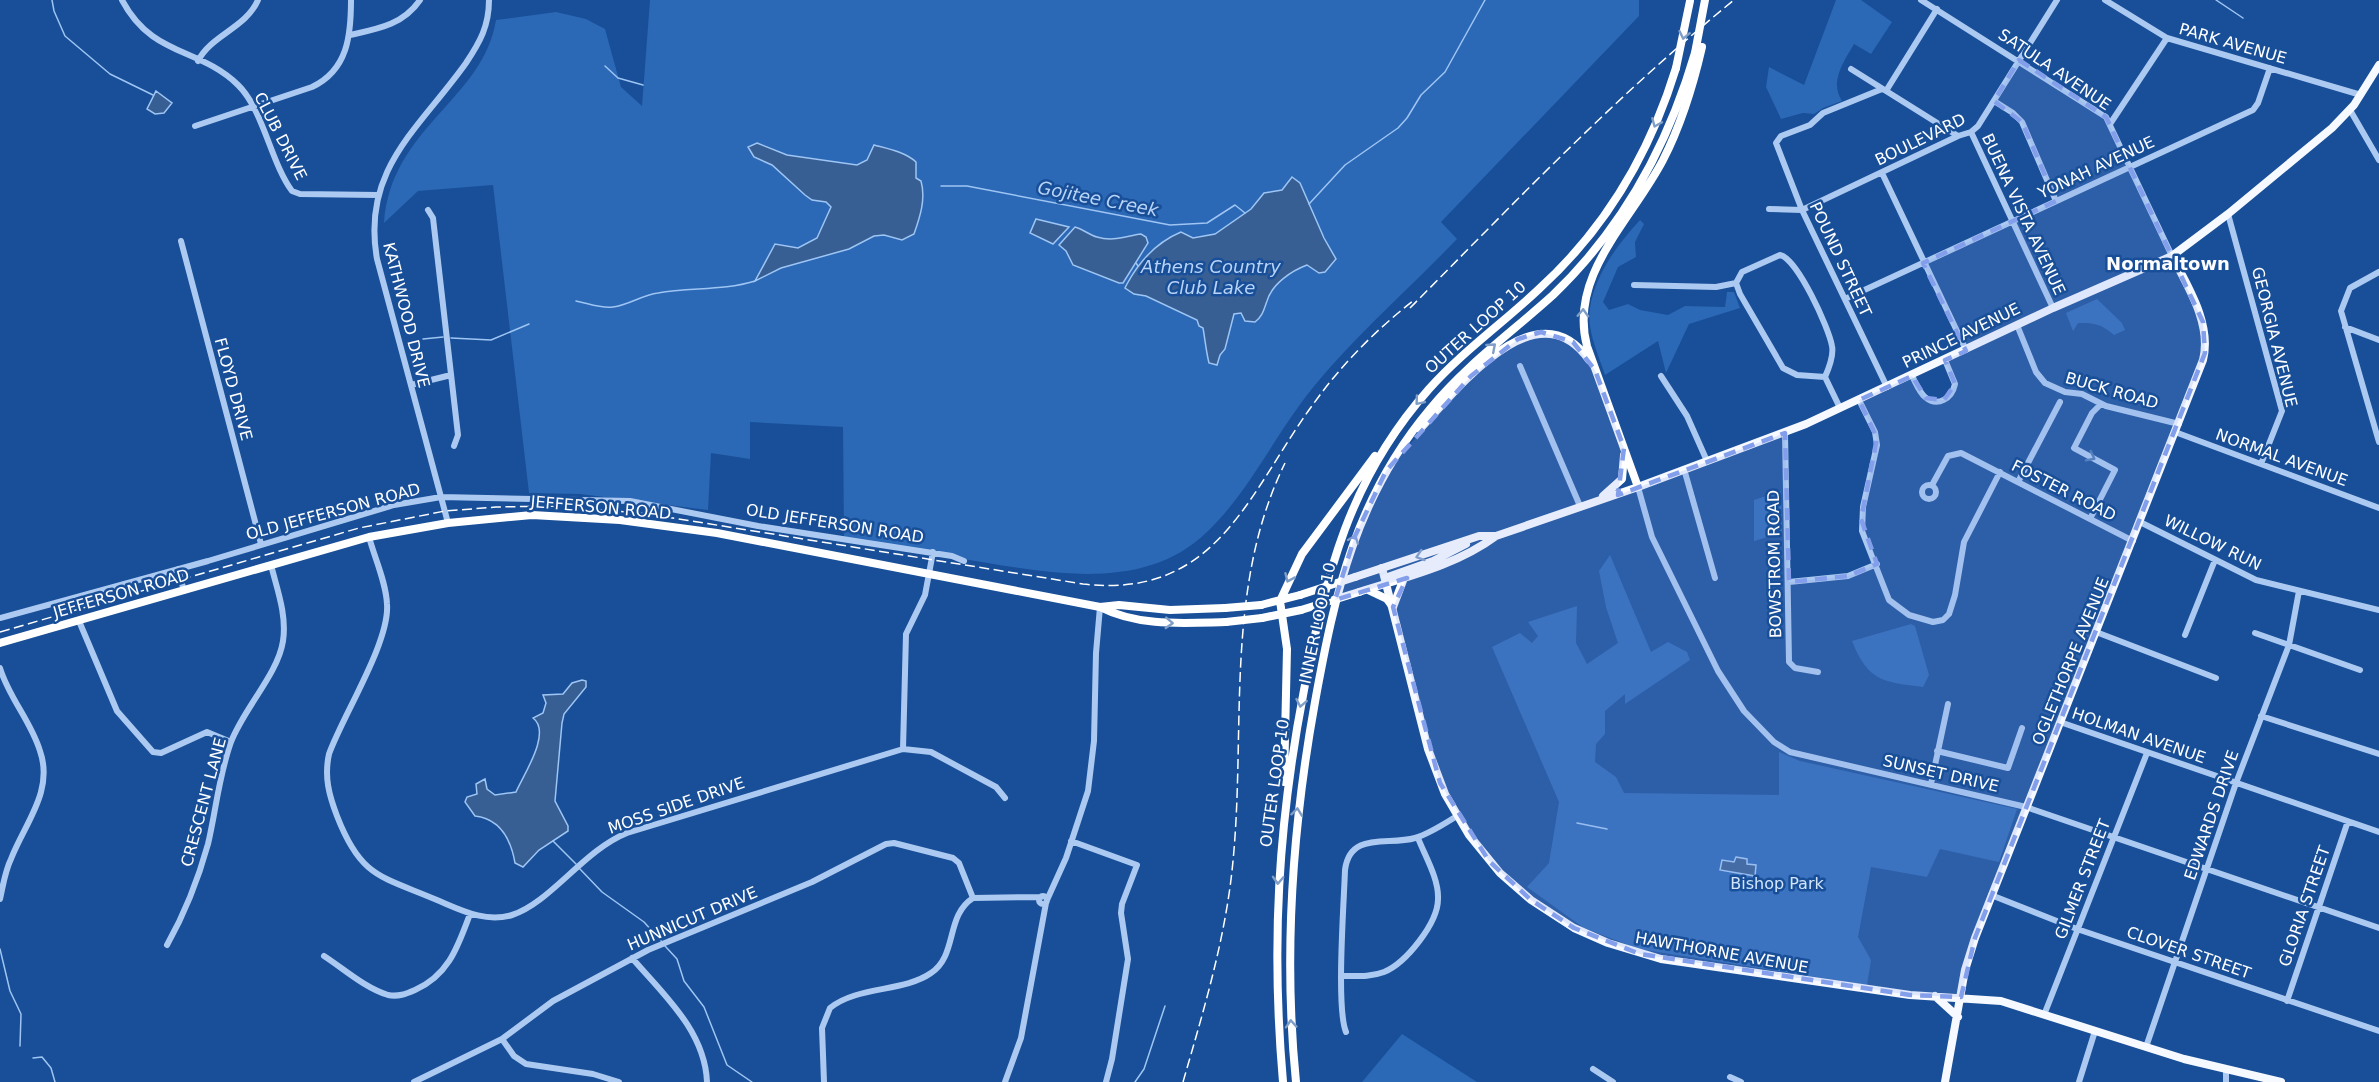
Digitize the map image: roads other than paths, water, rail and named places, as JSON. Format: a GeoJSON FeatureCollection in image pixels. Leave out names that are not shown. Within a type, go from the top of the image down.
{"type":"FeatureCollection","features":[{"type":"Feature","properties":{"kind":"highway","name":"OUTER LOOP 10"},"geometry":{"type":"LineString","coordinates":[[1283,1082],[1276,961],[1282,822],[1297,726],[1326,580],[1339,538],[1362,489],[1395,432],[1445,371],[1540,289],[1591,234],[1638,162],[1659,117],[1676,68],[1690,0]]}},
{"type":"Feature","properties":{"kind":"highway"},"geometry":{"type":"LineString","coordinates":[[1638,487],[1595,370],[1583,325],[1584,303],[1588,283],[1598,263],[1644,194],[1665,157],[1688,101],[1706,0]]}},
{"type":"Feature","properties":{"kind":"highway","name":"INNER LOOP 10"},"geometry":{"type":"LineString","coordinates":[[1296,1082],[1289,989],[1289,931],[1294,842],[1303,769],[1332,612],[1341,575],[1364,514],[1386,471],[1420,421],[1452,383],[1569,279],[1611,230],[1640,187],[1660,148],[1698,50]]}},
{"type":"Feature","properties":{"kind":"highway"},"geometry":{"type":"LineString","coordinates":[[1386,471],[1455,391],[1518,339],[1541,332],[1565,338],[1579,348],[1595,370]]}},
{"type":"Feature","properties":{"kind":"highway"},"geometry":{"type":"LineString","coordinates":[[1282,822],[1287,649],[1280,601],[1296,564],[1308,544],[1344,494],[1395,432]]}},
{"type":"Feature","properties":{"kind":"highway"},"geometry":{"type":"LineString","coordinates":[[1598,500],[1622,479],[1624,448]]}},
{"type":"Feature","properties":{"kind":"highway","name":"PRINCE AVENUE"},"geometry":{"type":"LineString","coordinates":[[1325,603],[1363,591],[1385,581],[1404,578],[1461,556],[1496,536],[1638,487]]}},
{"type":"Feature","properties":{"kind":"highway","name":"JEFFERSON ROAD"},"geometry":{"type":"LineString","coordinates":[[0,643],[369,537],[448,523],[532,515],[620,520],[717,533],[1100,607],[1122,616],[1167,624],[1262,618],[1325,603]]}},
{"type":"Feature","properties":{"kind":"highway","name":"PRINCE AVENUE"},"geometry":{"type":"LineString","coordinates":[[1331,585],[1474,538],[1496,536]]}},
{"type":"Feature","properties":{"kind":"highway"},"geometry":{"type":"LineString","coordinates":[[1385,581],[1440,558],[1474,538]]}},
{"type":"Feature","properties":{"kind":"highway"},"geometry":{"type":"LineString","coordinates":[[1363,591],[1382,596],[1393,607],[1404,578]]}},
{"type":"Feature","properties":{"kind":"highway","name":"JEFFERSON ROAD"},"geometry":{"type":"LineString","coordinates":[[1100,607],[1119,604],[1170,610],[1261,605],[1331,585]]}},
{"type":"Feature","properties":{"kind":"main road","name":"PRINCE AVENUE"},"geometry":{"type":"LineString","coordinates":[[1638,487],[1785,433],[2172,255],[2228,214],[2350,110],[2379,65]]}},
{"type":"Feature","properties":{"kind":"main road","name":"OGLETHORPE AVENUE"},"geometry":{"type":"LineString","coordinates":[[1945,1082],[1965,970],[1991,895],[2203,360],[2206,343],[2203,322],[2172,255]]}},
{"type":"Feature","properties":{"kind":"main road","name":"HAWTHORNE AVENUE"},"geometry":{"type":"LineString","coordinates":[[1382,568],[1428,749],[1445,794],[1457,816],[1489,861],[1513,886],[1574,928],[1608,943],[1661,959],[1910,995],[2001,1001],[2146,1047],[2281,1082]]}},
{"type":"Feature","properties":{"kind":"main road"},"geometry":{"type":"LineString","coordinates":[[1935,996],[1958,1017]]}},
{"type":"Feature","properties":{"kind":"street","name":"CLUB DRIVE"},"geometry":{"type":"LineString","coordinates":[[122,0],[136,22],[150,36],[219,71],[239,86],[292,191],[300,194],[378,195]]}},
{"type":"Feature","properties":{"kind":"street"},"geometry":{"type":"LineString","coordinates":[[198,61],[202,53],[249,15],[258,0]]}},
{"type":"Feature","properties":{"kind":"street"},"geometry":{"type":"LineString","coordinates":[[195,126],[324,81],[344,57],[350,35],[351,0]]}},
{"type":"Feature","properties":{"kind":"street"},"geometry":{"type":"LineString","coordinates":[[350,35],[395,23],[410,13],[420,0]]}},
{"type":"Feature","properties":{"kind":"street","name":"KATHWOOD DRIVE"},"geometry":{"type":"LineString","coordinates":[[448,523],[375,249],[374,222],[378,195],[396,152],[475,50],[485,31],[489,0]]}},
{"type":"Feature","properties":{"kind":"street","name":"SATULA AVENUE"},"geometry":{"type":"LineString","coordinates":[[1921,0],[2101,113],[2110,124],[2172,255]]}},
{"type":"Feature","properties":{"kind":"street","name":"BOULEVARD"},"geometry":{"type":"LineString","coordinates":[[1770,209],[1802,210],[1958,136],[1971,132],[1994,101],[2057,0]]}},
{"type":"Feature","properties":{"kind":"street","name":"PARK AVENUE"},"geometry":{"type":"LineString","coordinates":[[2105,0],[2167,38],[2361,95]]}},
{"type":"Feature","properties":{"kind":"street"},"geometry":{"type":"LineString","coordinates":[[1884,90],[1936,9]]}},
{"type":"Feature","properties":{"kind":"street"},"geometry":{"type":"LineString","coordinates":[[2110,124],[2167,38]]}},
{"type":"Feature","properties":{"kind":"street","name":"YONAH AVENUE"},"geometry":{"type":"LineString","coordinates":[[1845,299],[2253,110],[2258,103],[2270,68]]}},
{"type":"Feature","properties":{"kind":"street","name":"BUENA VISTA AVENUE"},"geometry":{"type":"LineString","coordinates":[[1851,69],[1958,136]]}},
{"type":"Feature","properties":{"kind":"street","name":"POUND STREET"},"geometry":{"type":"LineString","coordinates":[[1884,90],[1823,113],[1810,125],[1777,140],[1777,151],[1802,210],[1887,387]]}},
{"type":"Feature","properties":{"kind":"street"},"geometry":{"type":"LineString","coordinates":[[1994,101],[2013,113],[2022,122],[2056,201]]}},
{"type":"Feature","properties":{"kind":"street"},"geometry":{"type":"LineString","coordinates":[[2350,110],[2379,160]]}},
{"type":"Feature","properties":{"kind":"street","name":"BUENA VISTA AVENUE"},"geometry":{"type":"LineString","coordinates":[[1971,132],[2053,308]]}},
{"type":"Feature","properties":{"kind":"street"},"geometry":{"type":"LineString","coordinates":[[1882,173],[1966,350]]}},
{"type":"Feature","properties":{"kind":"street"},"geometry":{"type":"LineString","coordinates":[[428,210],[433,218],[458,435],[454,446]]}},
{"type":"Feature","properties":{"kind":"street","name":"GEORGIA AVENUE"},"geometry":{"type":"LineString","coordinates":[[2228,214],[2282,411],[2261,464]]}},
{"type":"Feature","properties":{"kind":"street","name":"FLOYD DRIVE"},"geometry":{"type":"LineString","coordinates":[[181,241],[261,544]]}},
{"type":"Feature","properties":{"kind":"street"},"geometry":{"type":"LineString","coordinates":[[1736,284],[1742,272],[1750,267],[1780,255],[1791,261],[1806,286],[1832,345],[1831,360],[1824,377],[1840,408]]}},
{"type":"Feature","properties":{"kind":"street"},"geometry":{"type":"LineString","coordinates":[[2379,272],[2355,284],[2346,294],[2341,311],[2377,428],[2379,442]]}},
{"type":"Feature","properties":{"kind":"street"},"geometry":{"type":"LineString","coordinates":[[1634,285],[1716,287],[1736,284]]}},
{"type":"Feature","properties":{"kind":"street"},"geometry":{"type":"LineString","coordinates":[[1736,284],[1783,368],[1797,375],[1824,377]]}},
{"type":"Feature","properties":{"kind":"street","name":"BUCK ROAD"},"geometry":{"type":"LineString","coordinates":[[2017,325],[2040,379],[2062,391],[2082,394],[2101,404],[2179,423]]}},
{"type":"Feature","properties":{"kind":"street"},"geometry":{"type":"LineString","coordinates":[[2345,327],[2379,340]]}},
{"type":"Feature","properties":{"kind":"street"},"geometry":{"type":"LineString","coordinates":[[1912,376],[1926,398],[1935,402],[1944,400],[1952,394],[1955,384],[1945,360]]}},
{"type":"Feature","properties":{"kind":"street"},"geometry":{"type":"LineString","coordinates":[[1520,366],[1580,506]]}},
{"type":"Feature","properties":{"kind":"street"},"geometry":{"type":"LineString","coordinates":[[411,385],[451,375]]}},
{"type":"Feature","properties":{"kind":"street"},"geometry":{"type":"LineString","coordinates":[[1661,376],[1687,416],[1707,461]]}},
{"type":"Feature","properties":{"kind":"street"},"geometry":{"type":"LineString","coordinates":[[1859,400],[1877,438],[1876,456],[1861,519],[1864,537],[1888,598],[1893,605],[1921,620],[1933,622],[1945,618],[1955,595],[1964,542],[2000,472]]}},
{"type":"Feature","properties":{"kind":"street"},"geometry":{"type":"LineString","coordinates":[[2018,482],[2060,402]]}},
{"type":"Feature","properties":{"kind":"street"},"geometry":{"type":"LineString","coordinates":[[2090,519],[2115,470],[2074,448],[2092,413],[2101,404]]}},
{"type":"Feature","properties":{"kind":"street","name":"NORMAL AVENUE"},"geometry":{"type":"LineString","coordinates":[[2175,432],[2379,508]]}},
{"type":"Feature","properties":{"kind":"street","name":"BOWSTROM ROAD"},"geometry":{"type":"LineString","coordinates":[[1785,433],[1789,662],[1796,668],[1818,672]]}},
{"type":"Feature","properties":{"kind":"street","name":"FOSTER ROAD"},"geometry":{"type":"LineString","coordinates":[[1932,485],[1946,459],[1954,453],[1965,454],[2133,541]]}},
{"type":"Feature","properties":{"kind":"street"},"geometry":{"type":"LineString","coordinates":[[1684,469],[1715,578]]}},
{"type":"Feature","properties":{"kind":"street","name":"SUNSET DRIVE"},"geometry":{"type":"LineString","coordinates":[[1638,487],[1651,535],[1718,671],[1756,725],[1774,742],[1790,752],[2026,807],[2379,928]]}},
{"type":"Feature","properties":{"kind":"street","name":"OLD JEFFERSON ROAD"},"geometry":{"type":"LineString","coordinates":[[0,618],[178,569],[394,505],[441,497],[630,501],[758,526],[933,552],[964,561]]}},
{"type":"Feature","properties":{"kind":"street","name":"WILLOW RUN"},"geometry":{"type":"LineString","coordinates":[[2140,522],[2256,580],[2379,610]]}},
{"type":"Feature","properties":{"kind":"street","name":"MOSS SIDE DRIVE"},"geometry":{"type":"LineString","coordinates":[[369,537],[386,592],[387,620],[329,754],[326,772],[328,793],[346,841],[365,866],[381,876],[470,914],[494,918],[524,910],[603,845],[627,833],[903,749],[931,752],[996,787],[1005,798]]}},
{"type":"Feature","properties":{"kind":"street"},"geometry":{"type":"LineString","coordinates":[[903,749],[906,634],[925,595],[931,575],[933,552]]}},
{"type":"Feature","properties":{"kind":"street"},"geometry":{"type":"LineString","coordinates":[[2185,635],[2215,560]]}},
{"type":"Feature","properties":{"kind":"street"},"geometry":{"type":"LineString","coordinates":[[1789,582],[1848,576],[1876,564]]}},
{"type":"Feature","properties":{"kind":"street","name":"CRESCENT LANE"},"geometry":{"type":"LineString","coordinates":[[167,945],[186,911],[208,844],[231,742],[244,713],[278,659],[283,642],[284,620],[271,565]]}},
{"type":"Feature","properties":{"kind":"street"},"geometry":{"type":"LineString","coordinates":[[178,569],[184,591]]}},
{"type":"Feature","properties":{"kind":"street","name":"EDWARDS DRIVE"},"geometry":{"type":"LineString","coordinates":[[2146,1047],[2236,783],[2289,645],[2299,591]]}},
{"type":"Feature","properties":{"kind":"street"},"geometry":{"type":"LineString","coordinates":[[1005,1082],[1021,1038],[1043,901],[1054,884],[1088,791],[1092,767],[1100,607]]}},
{"type":"Feature","properties":{"kind":"street"},"geometry":{"type":"LineString","coordinates":[[79,621],[117,711],[153,752],[161,753],[207,732],[231,742]]}},
{"type":"Feature","properties":{"kind":"street"},"geometry":{"type":"LineString","coordinates":[[2096,632],[2216,678]]}},
{"type":"Feature","properties":{"kind":"street"},"geometry":{"type":"LineString","coordinates":[[2255,633],[2360,670]]}},
{"type":"Feature","properties":{"kind":"street"},"geometry":{"type":"LineString","coordinates":[[0,668],[8,693],[40,748],[45,777],[39,801],[8,864],[0,899]]}},
{"type":"Feature","properties":{"kind":"street"},"geometry":{"type":"LineString","coordinates":[[1931,784],[1948,704]]}},
{"type":"Feature","properties":{"kind":"street"},"geometry":{"type":"LineString","coordinates":[[2261,716],[2379,754]]}},
{"type":"Feature","properties":{"kind":"street","name":"HOLMAN AVENUE"},"geometry":{"type":"LineString","coordinates":[[2060,722],[2379,832]]}},
{"type":"Feature","properties":{"kind":"street"},"geometry":{"type":"LineString","coordinates":[[1937,751],[2008,768],[2022,728]]}},
{"type":"Feature","properties":{"kind":"street","name":"GILMER STREET"},"geometry":{"type":"LineString","coordinates":[[2044,1015],[2147,753]]}},
{"type":"Feature","properties":{"kind":"street"},"geometry":{"type":"LineString","coordinates":[[1346,1032],[1342,1022],[1345,870],[1348,858],[1365,843],[1418,837],[1457,816]]}},
{"type":"Feature","properties":{"kind":"street","name":"GLORIA STREET"},"geometry":{"type":"LineString","coordinates":[[2287,1001],[2348,821]]}},
{"type":"Feature","properties":{"kind":"street"},"geometry":{"type":"LineString","coordinates":[[1343,976],[1372,975],[1391,969],[1403,959],[1433,921],[1438,906],[1438,892],[1418,837]]}},
{"type":"Feature","properties":{"kind":"street"},"geometry":{"type":"LineString","coordinates":[[1071,841],[1137,865],[1122,904],[1121,913],[1128,959],[1114,1050],[1106,1082]]}},
{"type":"Feature","properties":{"kind":"street","name":"HUNNICUT DRIVE"},"geometry":{"type":"LineString","coordinates":[[414,1082],[502,1039],[553,1001],[632,958],[665,942],[812,882],[888,843],[953,858],[958,863],[973,898]]}},
{"type":"Feature","properties":{"kind":"street","name":"CLOVER STREET"},"geometry":{"type":"LineString","coordinates":[[1991,895],[2077,929],[2379,1031]]}},
{"type":"Feature","properties":{"kind":"street"},"geometry":{"type":"LineString","coordinates":[[824,1082],[822,1028],[830,1008],[847,998],[932,973],[946,955],[957,915],[973,898],[1043,901]]}},
{"type":"Feature","properties":{"kind":"street"},"geometry":{"type":"LineString","coordinates":[[324,956],[380,992],[402,995],[428,984],[447,966],[454,955],[470,914]]}},
{"type":"Feature","properties":{"kind":"street"},"geometry":{"type":"LineString","coordinates":[[632,958],[695,1036],[702,1054],[707,1082]]}},
{"type":"Feature","properties":{"kind":"street"},"geometry":{"type":"LineString","coordinates":[[2079,1082],[2095,1031]]}},
{"type":"Feature","properties":{"kind":"street"},"geometry":{"type":"LineString","coordinates":[[502,1039],[514,1056],[526,1064],[592,1074],[619,1082]]}},
{"type":"Feature","properties":{"kind":"street"},"geometry":{"type":"LineString","coordinates":[[1593,1069],[1613,1082]]}},
{"type":"Feature","properties":{"kind":"street"},"geometry":{"type":"LineString","coordinates":[[2226,1069],[2226,1082]]}},
{"type":"Feature","properties":{"kind":"street"},"geometry":{"type":"LineString","coordinates":[[1730,1077],[1741,1082]]}},
{"type":"Feature","properties":{"kind":"water"},"geometry":{"type":"Polygon","coordinates":[[[156,91],[172,103],[164,113],[155,114],[147,109],[156,91]]]}},
{"type":"Feature","properties":{"kind":"water"},"geometry":{"type":"Polygon","coordinates":[[[757,143],[787,155],[857,165],[867,160],[874,145],[907,156],[916,162],[916,178],[921,181],[923,194],[922,208],[914,234],[902,240],[884,235],[874,236],[849,249],[781,268],[755,281],[775,244],[798,248],[817,238],[831,207],[826,202],[812,200],[772,165],[754,157],[748,147],[757,143]]]}},
{"type":"Feature","properties":{"kind":"water","name":"Athens Country Club Lake"},"geometry":{"type":"Polygon","coordinates":[[[1292,177],[1300,183],[1324,238],[1336,259],[1325,272],[1319,273],[1307,265],[1283,279],[1269,295],[1262,315],[1255,322],[1245,321],[1241,313],[1234,314],[1225,349],[1217,365],[1209,363],[1203,328],[1199,326],[1197,320],[1146,296],[1134,294],[1125,288],[1143,260],[1164,241],[1181,232],[1193,238],[1215,234],[1251,209],[1264,193],[1282,190],[1292,177]]]}},
{"type":"Feature","properties":{"kind":"water"},"geometry":{"type":"Polygon","coordinates":[[[1036,219],[1069,227],[1053,244],[1030,233],[1036,219]]]}},
{"type":"Feature","properties":{"kind":"water"},"geometry":{"type":"Polygon","coordinates":[[[1075,227],[1103,238],[1114,239],[1141,234],[1146,237],[1148,243],[1123,283],[1119,283],[1073,265],[1066,251],[1059,245],[1075,227]]]}},
{"type":"Feature","properties":{"kind":"water"},"geometry":{"type":"Polygon","coordinates":[[[586,681],[586,687],[564,714],[562,723],[555,801],[568,826],[568,831],[539,850],[523,867],[515,863],[511,846],[498,826],[492,821],[475,816],[465,802],[467,797],[477,794],[476,784],[485,779],[487,789],[495,795],[516,792],[535,754],[539,733],[538,724],[533,718],[543,713],[546,703],[543,695],[563,694],[572,683],[586,681]]]}},
{"type":"Feature","properties":{"kind":"water"},"geometry":{"type":"Polygon","coordinates":[[[1736,857],[1747,859],[1747,864],[1756,865],[1755,876],[1720,870],[1722,860],[1734,862],[1736,857]]]}},
{"type":"Feature","properties":{"kind":"waterway"},"geometry":{"type":"LineString","coordinates":[[52,0],[54,11],[65,36],[110,74],[153,95]]}},
{"type":"Feature","properties":{"kind":"waterway"},"geometry":{"type":"LineString","coordinates":[[1309,204],[1345,165],[1398,128],[1407,118],[1421,95],[1445,72],[1485,0]]}},
{"type":"Feature","properties":{"kind":"waterway"},"geometry":{"type":"LineString","coordinates":[[2216,0],[2243,18]]}},
{"type":"Feature","properties":{"kind":"waterway"},"geometry":{"type":"LineString","coordinates":[[605,66],[618,78],[643,85]]}},
{"type":"Feature","properties":{"kind":"waterway","name":"Gojitee Creek"},"geometry":{"type":"LineString","coordinates":[[941,186],[967,186],[1170,225],[1207,223],[1235,205],[1245,213]]}},
{"type":"Feature","properties":{"kind":"waterway"},"geometry":{"type":"LineString","coordinates":[[576,301],[599,307],[613,307],[658,293],[731,286],[755,281]]}},
{"type":"Feature","properties":{"kind":"waterway"},"geometry":{"type":"LineString","coordinates":[[451,338],[491,340],[529,324]]}},
{"type":"Feature","properties":{"kind":"waterway"},"geometry":{"type":"LineString","coordinates":[[423,339],[443,337]]}},
{"type":"Feature","properties":{"kind":"waterway"},"geometry":{"type":"LineString","coordinates":[[1577,823],[1607,829]]}},
{"type":"Feature","properties":{"kind":"waterway"},"geometry":{"type":"LineString","coordinates":[[553,841],[576,864]]}},
{"type":"Feature","properties":{"kind":"waterway"},"geometry":{"type":"LineString","coordinates":[[579,868],[602,892],[644,922],[662,942]]}},
{"type":"Feature","properties":{"kind":"waterway"},"geometry":{"type":"LineString","coordinates":[[665,946],[677,959],[684,981],[704,1007],[727,1065],[752,1082]]}},
{"type":"Feature","properties":{"kind":"waterway"},"geometry":{"type":"LineString","coordinates":[[0,949],[10,991],[21,1014],[20,1046]]}},
{"type":"Feature","properties":{"kind":"waterway"},"geometry":{"type":"LineString","coordinates":[[1135,1082],[1144,1069],[1165,1006]]}},
{"type":"Feature","properties":{"kind":"waterway"},"geometry":{"type":"LineString","coordinates":[[33,1058],[42,1057],[51,1068],[55,1082]]}},
{"type":"Feature","properties":{"kind":"railway"},"geometry":{"type":"LineString","coordinates":[[1410,308],[1608,111],[1734,0]]}},
{"type":"Feature","properties":{"kind":"railway"},"geometry":{"type":"LineString","coordinates":[[0,632],[359,528],[445,511],[496,507],[558,506],[648,514],[1083,584],[1130,584],[1168,574],[1200,556],[1226,531],[1250,501],[1327,385],[1362,347],[1413,301]]}},
{"type":"Feature","properties":{"kind":"railway"},"geometry":{"type":"LineString","coordinates":[[1183,1082],[1213,973],[1230,889],[1236,811],[1241,659],[1245,609],[1253,559],[1266,510],[1285,463]]}},
{"type":"Feature","properties":{"kind":"district","name":"Normaltown"},"geometry":{"type":"Point","coordinates":[2168,264]}},
{"type":"Feature","properties":{"kind":"park label","name":"Bishop Park"},"geometry":{"type":"Point","coordinates":[1777,883]}}]}
